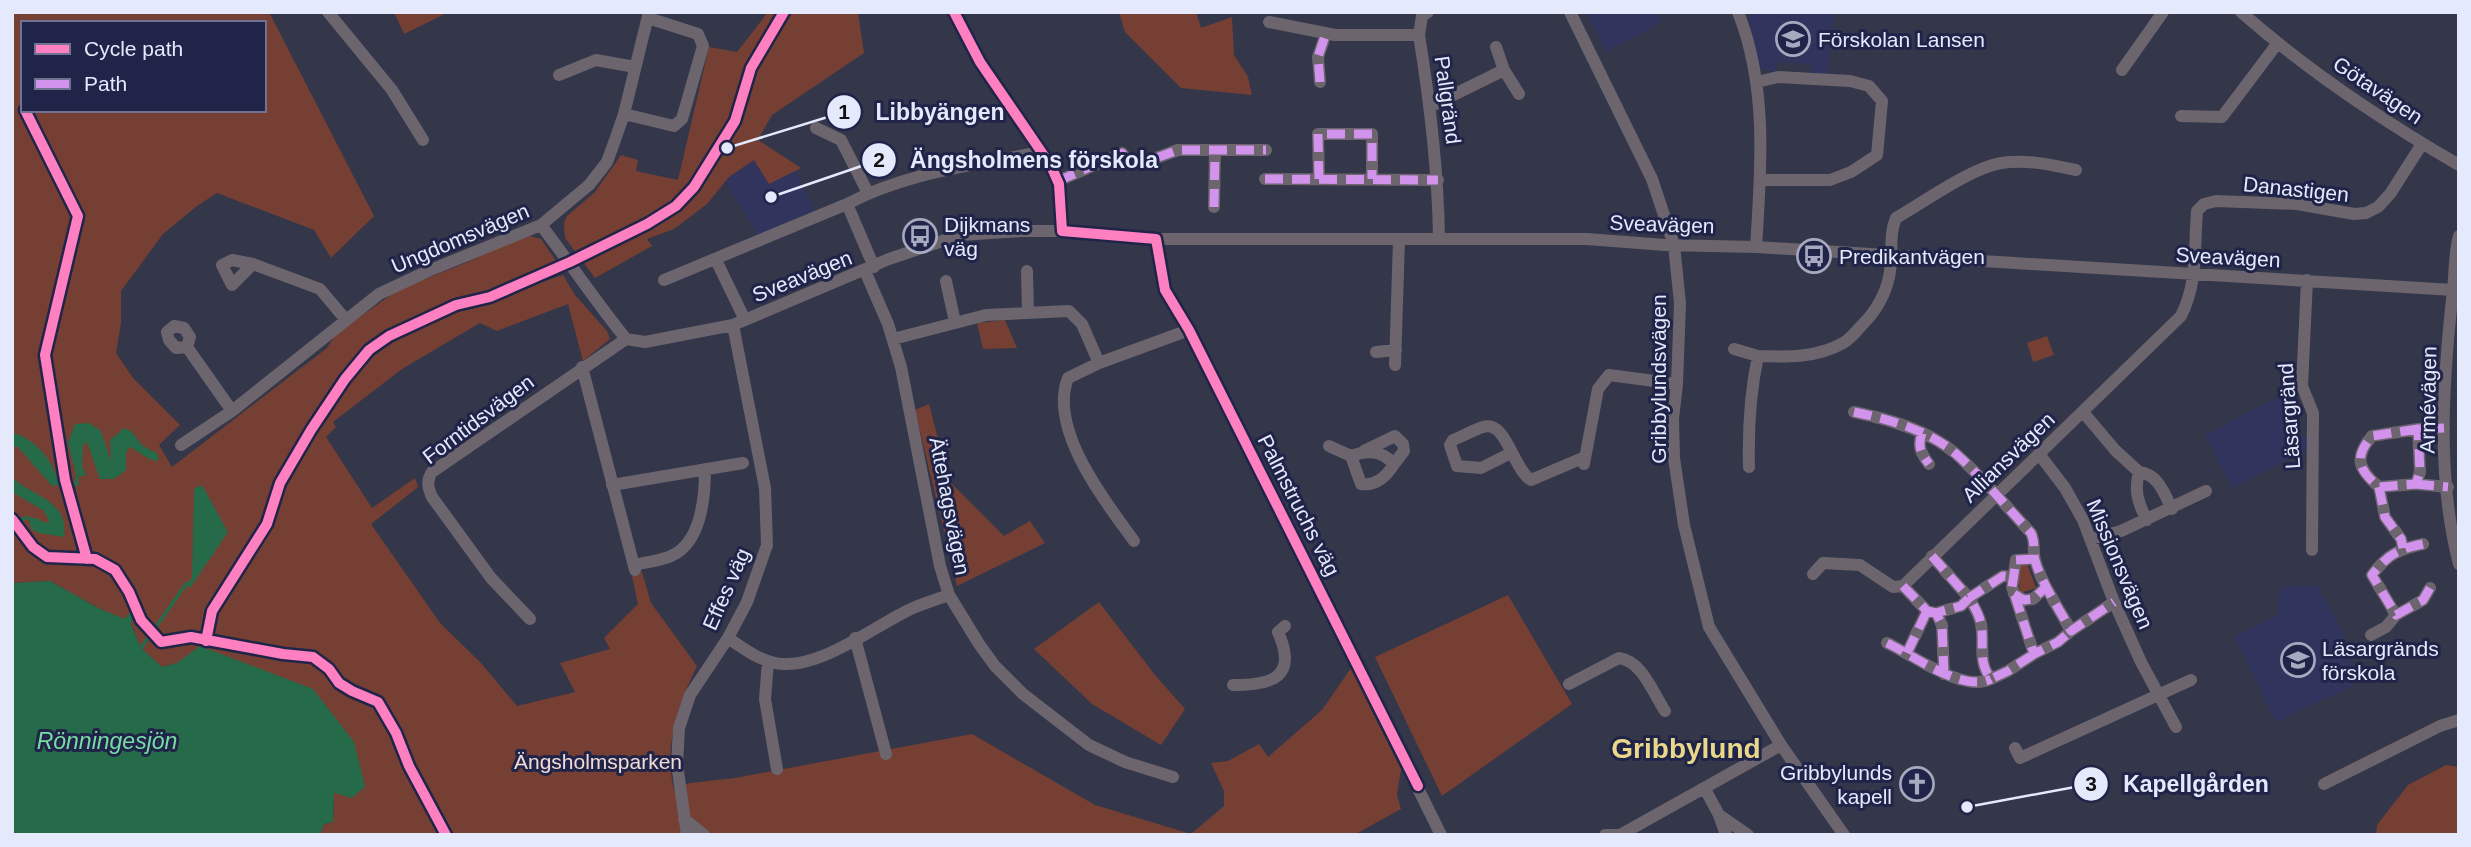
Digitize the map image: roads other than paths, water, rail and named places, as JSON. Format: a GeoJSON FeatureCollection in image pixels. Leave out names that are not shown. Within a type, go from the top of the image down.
{"type":"FeatureCollection","features":[{"type":"Feature","properties":{"kind":"street"},"geometry":{"type":"LineString","coordinates":[[328,12],[392,90],[422,140]]}},
{"type":"Feature","properties":{"kind":"street"},"geometry":{"type":"LineString","coordinates":[[954,12],[980,62],[1051,166],[1058,181],[1062,203],[1062,231]]}},
{"type":"Feature","properties":{"kind":"street"},"geometry":{"type":"LineString","coordinates":[[1419,35],[1422,16],[1428,12]]}},
{"type":"Feature","properties":{"kind":"street","name":"Gribbylundsvägen"},"geometry":{"type":"LineString","coordinates":[[1570,12],[1652,179],[1674,245],[1680,303],[1673,419],[1674,458],[1684,525],[1709,627],[1781,745],[1844,835]]}},
{"type":"Feature","properties":{"kind":"street"},"geometry":{"type":"LineString","coordinates":[[1738,12],[1747,34],[1757,82],[1760,180],[1756,247]]}},
{"type":"Feature","properties":{"kind":"street"},"geometry":{"type":"LineString","coordinates":[[2122,70],[2163,12]]}},
{"type":"Feature","properties":{"kind":"street","name":"Götavägen"},"geometry":{"type":"LineString","coordinates":[[2245,14],[2277,44],[2422,144],[2459,165]]}},
{"type":"Feature","properties":{"kind":"street","name":"Ungdomsvägen"},"geometry":{"type":"LineString","coordinates":[[181,445],[232,411],[379,294],[541,225],[589,185],[607,162],[624,114],[649,15],[698,34],[703,46],[682,119],[674,126],[624,114]]}},
{"type":"Feature","properties":{"kind":"street","name":"Pallgränd"},"geometry":{"type":"LineString","coordinates":[[1269,22],[1326,33],[1419,35],[1431,106],[1438,180],[1439,238]]}},
{"type":"Feature","properties":{"kind":"street"},"geometry":{"type":"LineString","coordinates":[[1320,82],[1318,57],[1326,33]]}},
{"type":"Feature","properties":{"kind":"street"},"geometry":{"type":"LineString","coordinates":[[2181,116],[2222,117],[2277,44]]}},
{"type":"Feature","properties":{"kind":"street"},"geometry":{"type":"LineString","coordinates":[[1496,47],[1504,70],[1519,93]]}},
{"type":"Feature","properties":{"kind":"street"},"geometry":{"type":"LineString","coordinates":[[559,75],[596,60],[635,67]]}},
{"type":"Feature","properties":{"kind":"street"},"geometry":{"type":"LineString","coordinates":[[1431,106],[1504,70]]}},
{"type":"Feature","properties":{"kind":"street"},"geometry":{"type":"LineString","coordinates":[[1757,82],[1778,77],[1850,81],[1869,86],[1882,101],[1877,155],[1852,172],[1830,180],[1760,180]]}},
{"type":"Feature","properties":{"kind":"street"},"geometry":{"type":"LineString","coordinates":[[816,128],[842,140],[868,193]]}},
{"type":"Feature","properties":{"kind":"street"},"geometry":{"type":"LineString","coordinates":[[1318,179],[1318,134],[1372,134],[1372,179]]}},
{"type":"Feature","properties":{"kind":"street","name":"Danastigen"},"geometry":{"type":"LineString","coordinates":[[2194,274],[2197,211],[2204,204],[2216,201],[2297,204],[2354,214],[2366,213],[2378,207],[2390,194],[2422,144]]}},
{"type":"Feature","properties":{"kind":"street"},"geometry":{"type":"LineString","coordinates":[[1058,181],[1122,153],[1127,159],[1145,162],[1178,150],[1266,150]]}},
{"type":"Feature","properties":{"kind":"street"},"geometry":{"type":"LineString","coordinates":[[1214,150],[1214,207]]}},
{"type":"Feature","properties":{"kind":"street"},"geometry":{"type":"LineString","coordinates":[[664,281],[868,193],[930,173],[1041,152]]}},
{"type":"Feature","properties":{"kind":"street"},"geometry":{"type":"LineString","coordinates":[[1734,349],[1758,356],[1789,357],[1813,355],[1845,343],[1871,316],[1889,280],[1893,256],[1891,230],[1896,218],[1977,172],[2000,163],[2033,162],[2076,170]]}},
{"type":"Feature","properties":{"kind":"street"},"geometry":{"type":"LineString","coordinates":[[1265,179],[1438,180]]}},
{"type":"Feature","properties":{"kind":"street","name":"Sveavägen"},"geometry":{"type":"LineString","coordinates":[[847,204],[869,269]]}},
{"type":"Feature","properties":{"kind":"street"},"geometry":{"type":"LineString","coordinates":[[541,225],[598,305],[626,339]]}},
{"type":"Feature","properties":{"kind":"street","name":"Sveavägen"},"geometry":{"type":"LineString","coordinates":[[626,339],[645,342],[739,322],[889,259],[960,235],[1021,231],[1062,231],[1156,239],[1587,239],[2453,290]]}},
{"type":"Feature","properties":{"kind":"street","name":"Armévägen"},"geometry":{"type":"LineString","coordinates":[[2459,236],[2449,320],[2444,428],[2448,513],[2459,564]]}},
{"type":"Feature","properties":{"kind":"street","name":"Palmstruchs väg"},"geometry":{"type":"LineString","coordinates":[[1156,239],[1166,290],[1189,330],[1441,835]]}},
{"type":"Feature","properties":{"kind":"street"},"geometry":{"type":"LineString","coordinates":[[1395,365],[1399,240]]}},
{"type":"Feature","properties":{"kind":"street","name":"Sveavägen"},"geometry":{"type":"LineString","coordinates":[[716,260],[739,322]]}},
{"type":"Feature","properties":{"kind":"street"},"geometry":{"type":"LineString","coordinates":[[253,264],[320,289],[346,320]]}},
{"type":"Feature","properties":{"kind":"street","name":"Ättehagsvägen"},"geometry":{"type":"LineString","coordinates":[[869,269],[893,339],[915,428],[940,566],[949,595],[995,666],[1023,694],[1089,745],[1125,762],[1172,777]]}},
{"type":"Feature","properties":{"kind":"street"},"geometry":{"type":"LineString","coordinates":[[1027,271],[1028,313]]}},
{"type":"Feature","properties":{"kind":"street","name":"Alliansvägen"},"geometry":{"type":"LineString","coordinates":[[1903,586],[2181,316],[2188,302],[2194,274]]}},
{"type":"Feature","properties":{"kind":"street"},"geometry":{"type":"LineString","coordinates":[[946,281],[955,322]]}},
{"type":"Feature","properties":{"kind":"street","name":"Läsargränd"},"geometry":{"type":"LineString","coordinates":[[2307,281],[2302,386],[2313,413],[2312,550]]}},
{"type":"Feature","properties":{"kind":"street"},"geometry":{"type":"LineString","coordinates":[[893,339],[986,315],[1069,311],[1082,324],[1099,363]]}},
{"type":"Feature","properties":{"kind":"street","name":"Effes väg"},"geometry":{"type":"LineString","coordinates":[[687,835],[677,764],[679,728],[690,695],[728,638],[757,576],[767,545],[765,488],[739,322]]}},
{"type":"Feature","properties":{"kind":"street"},"geometry":{"type":"LineString","coordinates":[[1134,541],[1103,499],[1082,461],[1063,415],[1063,390],[1068,378],[1099,363],[1189,330]]}},
{"type":"Feature","properties":{"kind":"street","name":"Forntidsvägen"},"geometry":{"type":"LineString","coordinates":[[530,619],[491,578],[432,497],[428,478],[432,472],[626,339]]}},
{"type":"Feature","properties":{"kind":"street"},"geometry":{"type":"LineString","coordinates":[[187,347],[232,411]]}},
{"type":"Feature","properties":{"kind":"street"},"geometry":{"type":"LineString","coordinates":[[1376,352],[1396,350]]}},
{"type":"Feature","properties":{"kind":"street"},"geometry":{"type":"LineString","coordinates":[[1749,467],[1749,415],[1752,380],[1758,356]]}},
{"type":"Feature","properties":{"kind":"street"},"geometry":{"type":"LineString","coordinates":[[582,367],[635,567],[670,557],[685,548],[696,527],[705,490],[705,469]]}},
{"type":"Feature","properties":{"kind":"street"},"geometry":{"type":"LineString","coordinates":[[1511,453],[1481,468],[1457,466],[1450,445],[1453,440],[1485,426],[1493,426],[1501,431],[1522,475],[1531,480],[1584,461],[1598,389],[1609,375],[1677,384]]}},
{"type":"Feature","properties":{"kind":"street"},"geometry":{"type":"LineString","coordinates":[[1854,412],[1875,416],[1922,433],[1953,452],[2031,533],[2035,540],[2034,559],[2046,587],[2071,631]]}},
{"type":"Feature","properties":{"kind":"street"},"geometry":{"type":"LineString","coordinates":[[2082,412],[2115,450],[2139,472],[2148,473],[2157,480],[2172,509]]}},
{"type":"Feature","properties":{"kind":"street"},"geometry":{"type":"LineString","coordinates":[[2403,548],[2401,539],[2385,517],[2379,487],[2362,469],[2360,462],[2363,446],[2372,436],[2444,428]]}},
{"type":"Feature","properties":{"kind":"street"},"geometry":{"type":"LineString","coordinates":[[2416,484],[2420,472],[2418,429]]}},
{"type":"Feature","properties":{"kind":"street"},"geometry":{"type":"LineString","coordinates":[[1922,433],[1920,452],[1929,464]]}},
{"type":"Feature","properties":{"kind":"street"},"geometry":{"type":"LineString","coordinates":[[1395,436],[1404,444],[1404,451],[1388,475],[1369,485],[1361,484],[1357,454],[1395,436]]}},
{"type":"Feature","properties":{"kind":"street"},"geometry":{"type":"LineString","coordinates":[[1329,446],[1357,454],[1372,451],[1387,456],[1394,464]]}},
{"type":"Feature","properties":{"kind":"street","name":"Missionsvägen"},"geometry":{"type":"LineString","coordinates":[[2039,454],[2065,488],[2083,520],[2114,603],[2141,662],[2176,727]]}},
{"type":"Feature","properties":{"kind":"street"},"geometry":{"type":"LineString","coordinates":[[612,485],[743,463]]}},
{"type":"Feature","properties":{"kind":"street"},"geometry":{"type":"LineString","coordinates":[[2139,472],[2135,484],[2136,492],[2140,508],[2147,520]]}},
{"type":"Feature","properties":{"kind":"street"},"geometry":{"type":"LineString","coordinates":[[2379,487],[2416,484],[2448,487]]}},
{"type":"Feature","properties":{"kind":"street"},"geometry":{"type":"LineString","coordinates":[[2090,539],[2147,520],[2207,491]]}},
{"type":"Feature","properties":{"kind":"street"},"geometry":{"type":"LineString","coordinates":[[2396,615],[2372,575],[2381,564],[2403,548],[2423,544]]}},
{"type":"Feature","properties":{"kind":"street"},"geometry":{"type":"LineString","coordinates":[[1932,556],[1977,611],[1982,625],[1983,668],[1991,679]]}},
{"type":"Feature","properties":{"kind":"street"},"geometry":{"type":"LineString","coordinates":[[2034,559],[2016,561],[2012,578],[2014,594],[2034,654]]}},
{"type":"Feature","properties":{"kind":"street"},"geometry":{"type":"LineString","coordinates":[[1813,574],[1824,562],[1860,565],[1893,587],[1903,586],[1932,612],[1942,625],[1944,674]]}},
{"type":"Feature","properties":{"kind":"street"},"geometry":{"type":"LineString","coordinates":[[1907,653],[1932,612],[1961,606],[2003,576],[2012,578]]}},
{"type":"Feature","properties":{"kind":"street"},"geometry":{"type":"LineString","coordinates":[[2014,594],[2024,600],[2033,599],[2046,587]]}},
{"type":"Feature","properties":{"kind":"street"},"geometry":{"type":"LineString","coordinates":[[2371,635],[2386,627],[2396,615],[2423,600],[2430,588]]}},
{"type":"Feature","properties":{"kind":"street"},"geometry":{"type":"LineString","coordinates":[[728,638],[757,657],[794,664],[818,658],[914,607],[949,595]]}},
{"type":"Feature","properties":{"kind":"street"},"geometry":{"type":"LineString","coordinates":[[1887,643],[1944,674],[1983,683],[2058,642],[2114,603]]}},
{"type":"Feature","properties":{"kind":"street"},"geometry":{"type":"LineString","coordinates":[[1233,685],[1260,685],[1275,679],[1284,668],[1286,650],[1278,632],[1285,626]]}},
{"type":"Feature","properties":{"kind":"street"},"geometry":{"type":"LineString","coordinates":[[855,638],[886,754]]}},
{"type":"Feature","properties":{"kind":"street"},"geometry":{"type":"LineString","coordinates":[[1569,684],[1619,658],[1625,659],[1635,664],[1665,711]]}},
{"type":"Feature","properties":{"kind":"street"},"geometry":{"type":"LineString","coordinates":[[768,661],[765,699],[777,769]]}},
{"type":"Feature","properties":{"kind":"street"},"geometry":{"type":"LineString","coordinates":[[2015,748],[2020,758],[2191,680]]}},
{"type":"Feature","properties":{"kind":"street"},"geometry":{"type":"LineString","coordinates":[[2324,784],[2440,726],[2459,720]]}},
{"type":"Feature","properties":{"kind":"street"},"geometry":{"type":"LineString","coordinates":[[1605,835],[1620,835],[1781,745]]}},
{"type":"Feature","properties":{"kind":"street"},"geometry":{"type":"LineString","coordinates":[[1705,789],[1726,835]]}},
{"type":"Feature","properties":{"kind":"street"},"geometry":{"type":"LineString","coordinates":[[1719,815],[1748,835]]}},
{"type":"Feature","properties":{"kind":"street"},"geometry":{"type":"LineString","coordinates":[[684,819],[704,835]]}},
{"type":"Feature","properties":{"kind":"water"},"geometry":{"type":"Polygon","coordinates":[[[89,423],[101,431],[111,462],[110,440],[124,428],[131,431],[143,446],[158,454],[158,461],[129,447],[126,453],[126,470],[114,479],[100,479],[87,442],[83,445],[82,466],[86,475],[77,477],[68,443],[75,424],[89,423]]]}},
{"type":"Feature","properties":{"kind":"water"},"geometry":{"type":"Polygon","coordinates":[[[12,433],[20,435],[43,452],[59,485],[52,486],[18,447],[12,447],[12,433]]]}},
{"type":"Feature","properties":{"kind":"water"},"geometry":{"type":"Polygon","coordinates":[[[12,477],[55,507],[64,524],[64,537],[31,529],[29,518],[45,523],[49,521],[44,511],[12,492],[12,477]]]}},
{"type":"Feature","properties":{"kind":"water"},"geometry":{"type":"Polygon","coordinates":[[[202,485],[228,532],[190,588],[186,584],[192,578],[194,489],[202,485]]]}},
{"type":"Feature","properties":{"kind":"water","name":"Rönningesjön"},"geometry":{"type":"Polygon","coordinates":[[[50,581],[98,608],[125,619],[130,612],[134,615],[131,624],[141,648],[162,667],[177,663],[200,646],[313,689],[354,742],[365,787],[352,798],[334,793],[333,822],[324,824],[320,835],[12,835],[12,583],[50,581]]]}},
{"type":"Feature","properties":{"kind":"waterway"},"geometry":{"type":"LineString","coordinates":[[59,485],[62,487],[77,484],[77,477]]}},
{"type":"Feature","properties":{"kind":"waterway"},"geometry":{"type":"LineString","coordinates":[[12,528],[21,519],[29,518]]}},
{"type":"Feature","properties":{"kind":"waterway"},"geometry":{"type":"LineString","coordinates":[[141,648],[186,584]]}},
{"type":"Feature","properties":{"kind":"place","name":"Förskolan Lansen"},"geometry":{"type":"Point","coordinates":[1793,39]}},
{"type":"Feature","properties":{"kind":"place","name":"Libbyängen"},"geometry":{"type":"Point","coordinates":[727,148]}},
{"type":"Feature","properties":{"kind":"place","name":"Ängsholmens förskola"},"geometry":{"type":"Point","coordinates":[771,197]}},
{"type":"Feature","properties":{"kind":"place","name":"Dijkmans väg"},"geometry":{"type":"Point","coordinates":[920,236]}},
{"type":"Feature","properties":{"kind":"place","name":"Predikantvägen"},"geometry":{"type":"Point","coordinates":[1814,256]}},
{"type":"Feature","properties":{"kind":"place","name":"Läsargränds förskola"},"geometry":{"type":"Point","coordinates":[2298,660]}},
{"type":"Feature","properties":{"kind":"place","name":"Gribbylunds kapell"},"geometry":{"type":"Point","coordinates":[1917,784]}},
{"type":"Feature","properties":{"kind":"place","name":"Kapellgården"},"geometry":{"type":"Point","coordinates":[1967,807]}},
{"type":"Feature","properties":{"kind":"district","name":"Gribbylund"},"geometry":{"type":"Point","coordinates":[1686,748]}},
{"type":"Feature","properties":{"kind":"park label","name":"Ängsholmsparken"},"geometry":{"type":"Point","coordinates":[598,761]}}]}
